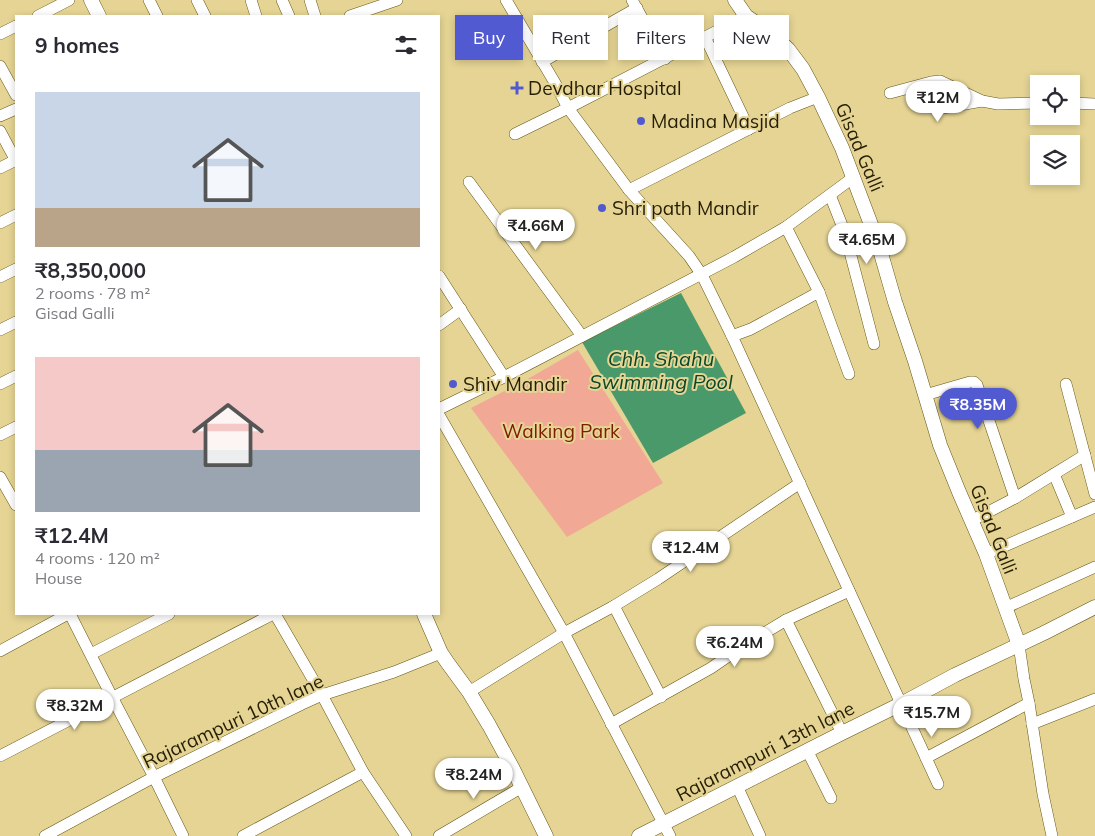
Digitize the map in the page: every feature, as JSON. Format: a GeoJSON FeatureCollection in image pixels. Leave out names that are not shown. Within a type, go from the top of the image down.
{"type":"FeatureCollection","features":[{"type":"Feature","properties":{"kind":"street"},"geometry":{"type":"LineString","coordinates":[[40,15],[69,0]]}},
{"type":"Feature","properties":{"kind":"street"},"geometry":{"type":"LineString","coordinates":[[91,0],[98,15]]}},
{"type":"Feature","properties":{"kind":"street"},"geometry":{"type":"LineString","coordinates":[[149,0],[156,15]]}},
{"type":"Feature","properties":{"kind":"street"},"geometry":{"type":"LineString","coordinates":[[197,0],[204,15]]}},
{"type":"Feature","properties":{"kind":"street"},"geometry":{"type":"LineString","coordinates":[[250,0],[256,15]]}},
{"type":"Feature","properties":{"kind":"street"},"geometry":{"type":"LineString","coordinates":[[282,0],[289,15]]}},
{"type":"Feature","properties":{"kind":"street"},"geometry":{"type":"LineString","coordinates":[[310,0],[316,15]]}},
{"type":"Feature","properties":{"kind":"street"},"geometry":{"type":"LineString","coordinates":[[352,15],[378,3],[397,0]]}},
{"type":"Feature","properties":{"kind":"street"},"geometry":{"type":"LineString","coordinates":[[506,0],[568,108],[629,190],[689,256],[702,274],[938,784]]}},
{"type":"Feature","properties":{"kind":"street","name":"Gisad Galli"},"geometry":{"type":"LineString","coordinates":[[735,0],[745,15]]}},
{"type":"Feature","properties":{"kind":"street"},"geometry":{"type":"LineString","coordinates":[[542,62],[634,4],[640,15]]}},
{"type":"Feature","properties":{"kind":"street"},"geometry":{"type":"LineString","coordinates":[[0,34],[15,26]]}},
{"type":"Feature","properties":{"kind":"street"},"geometry":{"type":"LineString","coordinates":[[714,32],[705,37],[749,129]]}},
{"type":"Feature","properties":{"kind":"street","name":"Gisad Galli"},"geometry":{"type":"LineString","coordinates":[[789,50],[803,69],[818,97],[854,177],[878,243],[940,445],[986,554],[1018,645]]}},
{"type":"Feature","properties":{"kind":"street"},"geometry":{"type":"LineString","coordinates":[[515,134],[661,60]]}},
{"type":"Feature","properties":{"kind":"street"},"geometry":{"type":"LineString","coordinates":[[0,66],[15,92]]}},
{"type":"Feature","properties":{"kind":"street"},"geometry":{"type":"LineString","coordinates":[[890,93],[940,81],[982,101],[998,104],[1030,103]]}},
{"type":"Feature","properties":{"kind":"street"},"geometry":{"type":"LineString","coordinates":[[910,88],[926,105],[938,110],[982,101]]}},
{"type":"Feature","properties":{"kind":"street"},"geometry":{"type":"LineString","coordinates":[[629,190],[790,108],[818,97]]}},
{"type":"Feature","properties":{"kind":"street"},"geometry":{"type":"LineString","coordinates":[[1080,103],[1095,104]]}},
{"type":"Feature","properties":{"kind":"street"},"geometry":{"type":"LineString","coordinates":[[0,116],[15,109]]}},
{"type":"Feature","properties":{"kind":"street"},"geometry":{"type":"LineString","coordinates":[[0,131],[15,158]]}},
{"type":"Feature","properties":{"kind":"street"},"geometry":{"type":"LineString","coordinates":[[0,168],[15,160]]}},
{"type":"Feature","properties":{"kind":"street"},"geometry":{"type":"LineString","coordinates":[[440,409],[702,274],[786,227],[854,177]]}},
{"type":"Feature","properties":{"kind":"street"},"geometry":{"type":"LineString","coordinates":[[469,182],[582,336]]}},
{"type":"Feature","properties":{"kind":"street"},"geometry":{"type":"LineString","coordinates":[[830,195],[845,233],[874,344]]}},
{"type":"Feature","properties":{"kind":"street"},"geometry":{"type":"LineString","coordinates":[[0,224],[15,216]]}},
{"type":"Feature","properties":{"kind":"street"},"geometry":{"type":"LineString","coordinates":[[786,227],[819,292],[849,374]]}},
{"type":"Feature","properties":{"kind":"street"},"geometry":{"type":"LineString","coordinates":[[0,277],[15,270]]}},
{"type":"Feature","properties":{"kind":"street"},"geometry":{"type":"LineString","coordinates":[[440,278],[504,377]]}},
{"type":"Feature","properties":{"kind":"street"},"geometry":{"type":"LineString","coordinates":[[732,336],[751,329],[819,292]]}},
{"type":"Feature","properties":{"kind":"street"},"geometry":{"type":"LineString","coordinates":[[440,323],[461,309]]}},
{"type":"Feature","properties":{"kind":"street"},"geometry":{"type":"LineString","coordinates":[[0,330],[15,322]]}},
{"type":"Feature","properties":{"kind":"street"},"geometry":{"type":"LineString","coordinates":[[0,384],[15,376]]}},
{"type":"Feature","properties":{"kind":"street"},"geometry":{"type":"LineString","coordinates":[[925,395],[970,382],[974,382],[977,385],[1015,498]]}},
{"type":"Feature","properties":{"kind":"street"},"geometry":{"type":"LineString","coordinates":[[1066,384],[1095,494]]}},
{"type":"Feature","properties":{"kind":"street"},"geometry":{"type":"LineString","coordinates":[[440,417],[564,633],[667,830]]}},
{"type":"Feature","properties":{"kind":"street"},"geometry":{"type":"LineString","coordinates":[[0,435],[15,428]]}},
{"type":"Feature","properties":{"kind":"street"},"geometry":{"type":"LineString","coordinates":[[971,521],[1015,498],[1085,455]]}},
{"type":"Feature","properties":{"kind":"street"},"geometry":{"type":"LineString","coordinates":[[1054,474],[1072,517]]}},
{"type":"Feature","properties":{"kind":"street"},"geometry":{"type":"LineString","coordinates":[[0,478],[14,498]]}},
{"type":"Feature","properties":{"kind":"street"},"geometry":{"type":"LineString","coordinates":[[469,692],[564,633],[614,606],[699,552],[800,483]]}},
{"type":"Feature","properties":{"kind":"street"},"geometry":{"type":"LineString","coordinates":[[986,554],[1095,507]]}},
{"type":"Feature","properties":{"kind":"street"},"geometry":{"type":"LineString","coordinates":[[1005,608],[1095,567]]}},
{"type":"Feature","properties":{"kind":"street"},"geometry":{"type":"LineString","coordinates":[[612,724],[711,668],[786,620],[848,591]]}},
{"type":"Feature","properties":{"kind":"street"},"geometry":{"type":"LineString","coordinates":[[614,606],[661,697]]}},
{"type":"Feature","properties":{"kind":"street","name":"Rajarampuri 13th lane"},"geometry":{"type":"LineString","coordinates":[[639,836],[667,830],[737,786],[1095,607]]}},
{"type":"Feature","properties":{"kind":"street"},"geometry":{"type":"LineString","coordinates":[[0,652],[67,615]]}},
{"type":"Feature","properties":{"kind":"street"},"geometry":{"type":"LineString","coordinates":[[70,615],[183,836]]}},
{"type":"Feature","properties":{"kind":"street"},"geometry":{"type":"LineString","coordinates":[[91,654],[167,615]]}},
{"type":"Feature","properties":{"kind":"street"},"geometry":{"type":"LineString","coordinates":[[0,756],[272,615]]}},
{"type":"Feature","properties":{"kind":"street"},"geometry":{"type":"LineString","coordinates":[[275,615],[322,695],[363,772],[406,836]]}},
{"type":"Feature","properties":{"kind":"street"},"geometry":{"type":"LineString","coordinates":[[424,615],[447,662],[469,692],[489,725],[546,836]]}},
{"type":"Feature","properties":{"kind":"street"},"geometry":{"type":"LineString","coordinates":[[786,620],[842,733]]}},
{"type":"Feature","properties":{"kind":"street"},"geometry":{"type":"LineString","coordinates":[[1018,645],[1052,836]]}},
{"type":"Feature","properties":{"kind":"street","name":"Rajarampuri 10th lane"},"geometry":{"type":"LineString","coordinates":[[45,836],[154,777],[322,695],[394,672],[442,653]]}},
{"type":"Feature","properties":{"kind":"street"},"geometry":{"type":"LineString","coordinates":[[1032,724],[1095,699]]}},
{"type":"Feature","properties":{"kind":"street"},"geometry":{"type":"LineString","coordinates":[[926,758],[1029,703]]}},
{"type":"Feature","properties":{"kind":"street"},"geometry":{"type":"LineString","coordinates":[[807,750],[831,798]]}},
{"type":"Feature","properties":{"kind":"street"},"geometry":{"type":"LineString","coordinates":[[243,836],[363,772]]}},
{"type":"Feature","properties":{"kind":"street"},"geometry":{"type":"LineString","coordinates":[[737,786],[760,836]]}},
{"type":"Feature","properties":{"kind":"street"},"geometry":{"type":"LineString","coordinates":[[439,836],[522,787]]}},
{"type":"Feature","properties":{"kind":"green space","name":"Walking Park"},"geometry":{"type":"Polygon","coordinates":[[[578,350],[663,483],[567,537],[471,408],[526,380],[578,350]]]}},
{"type":"Feature","properties":{"kind":"water","name":"Chh. Shahu Swimming Pool"},"geometry":{"type":"Polygon","coordinates":[[[681,293],[746,413],[653,463],[582,342],[681,293]]]}},
{"type":"Feature","properties":{"kind":"place","name":"Devdhar Hospital"},"geometry":{"type":"Point","coordinates":[517,88]}},
{"type":"Feature","properties":{"kind":"place","name":"Madina Masjid"},"geometry":{"type":"Point","coordinates":[641,121]}},
{"type":"Feature","properties":{"kind":"place","name":"Shri path Mandir"},"geometry":{"type":"Point","coordinates":[602,208]}},
{"type":"Feature","properties":{"kind":"place","name":"Shiv Mandir"},"geometry":{"type":"Point","coordinates":[453,384]}}]}
